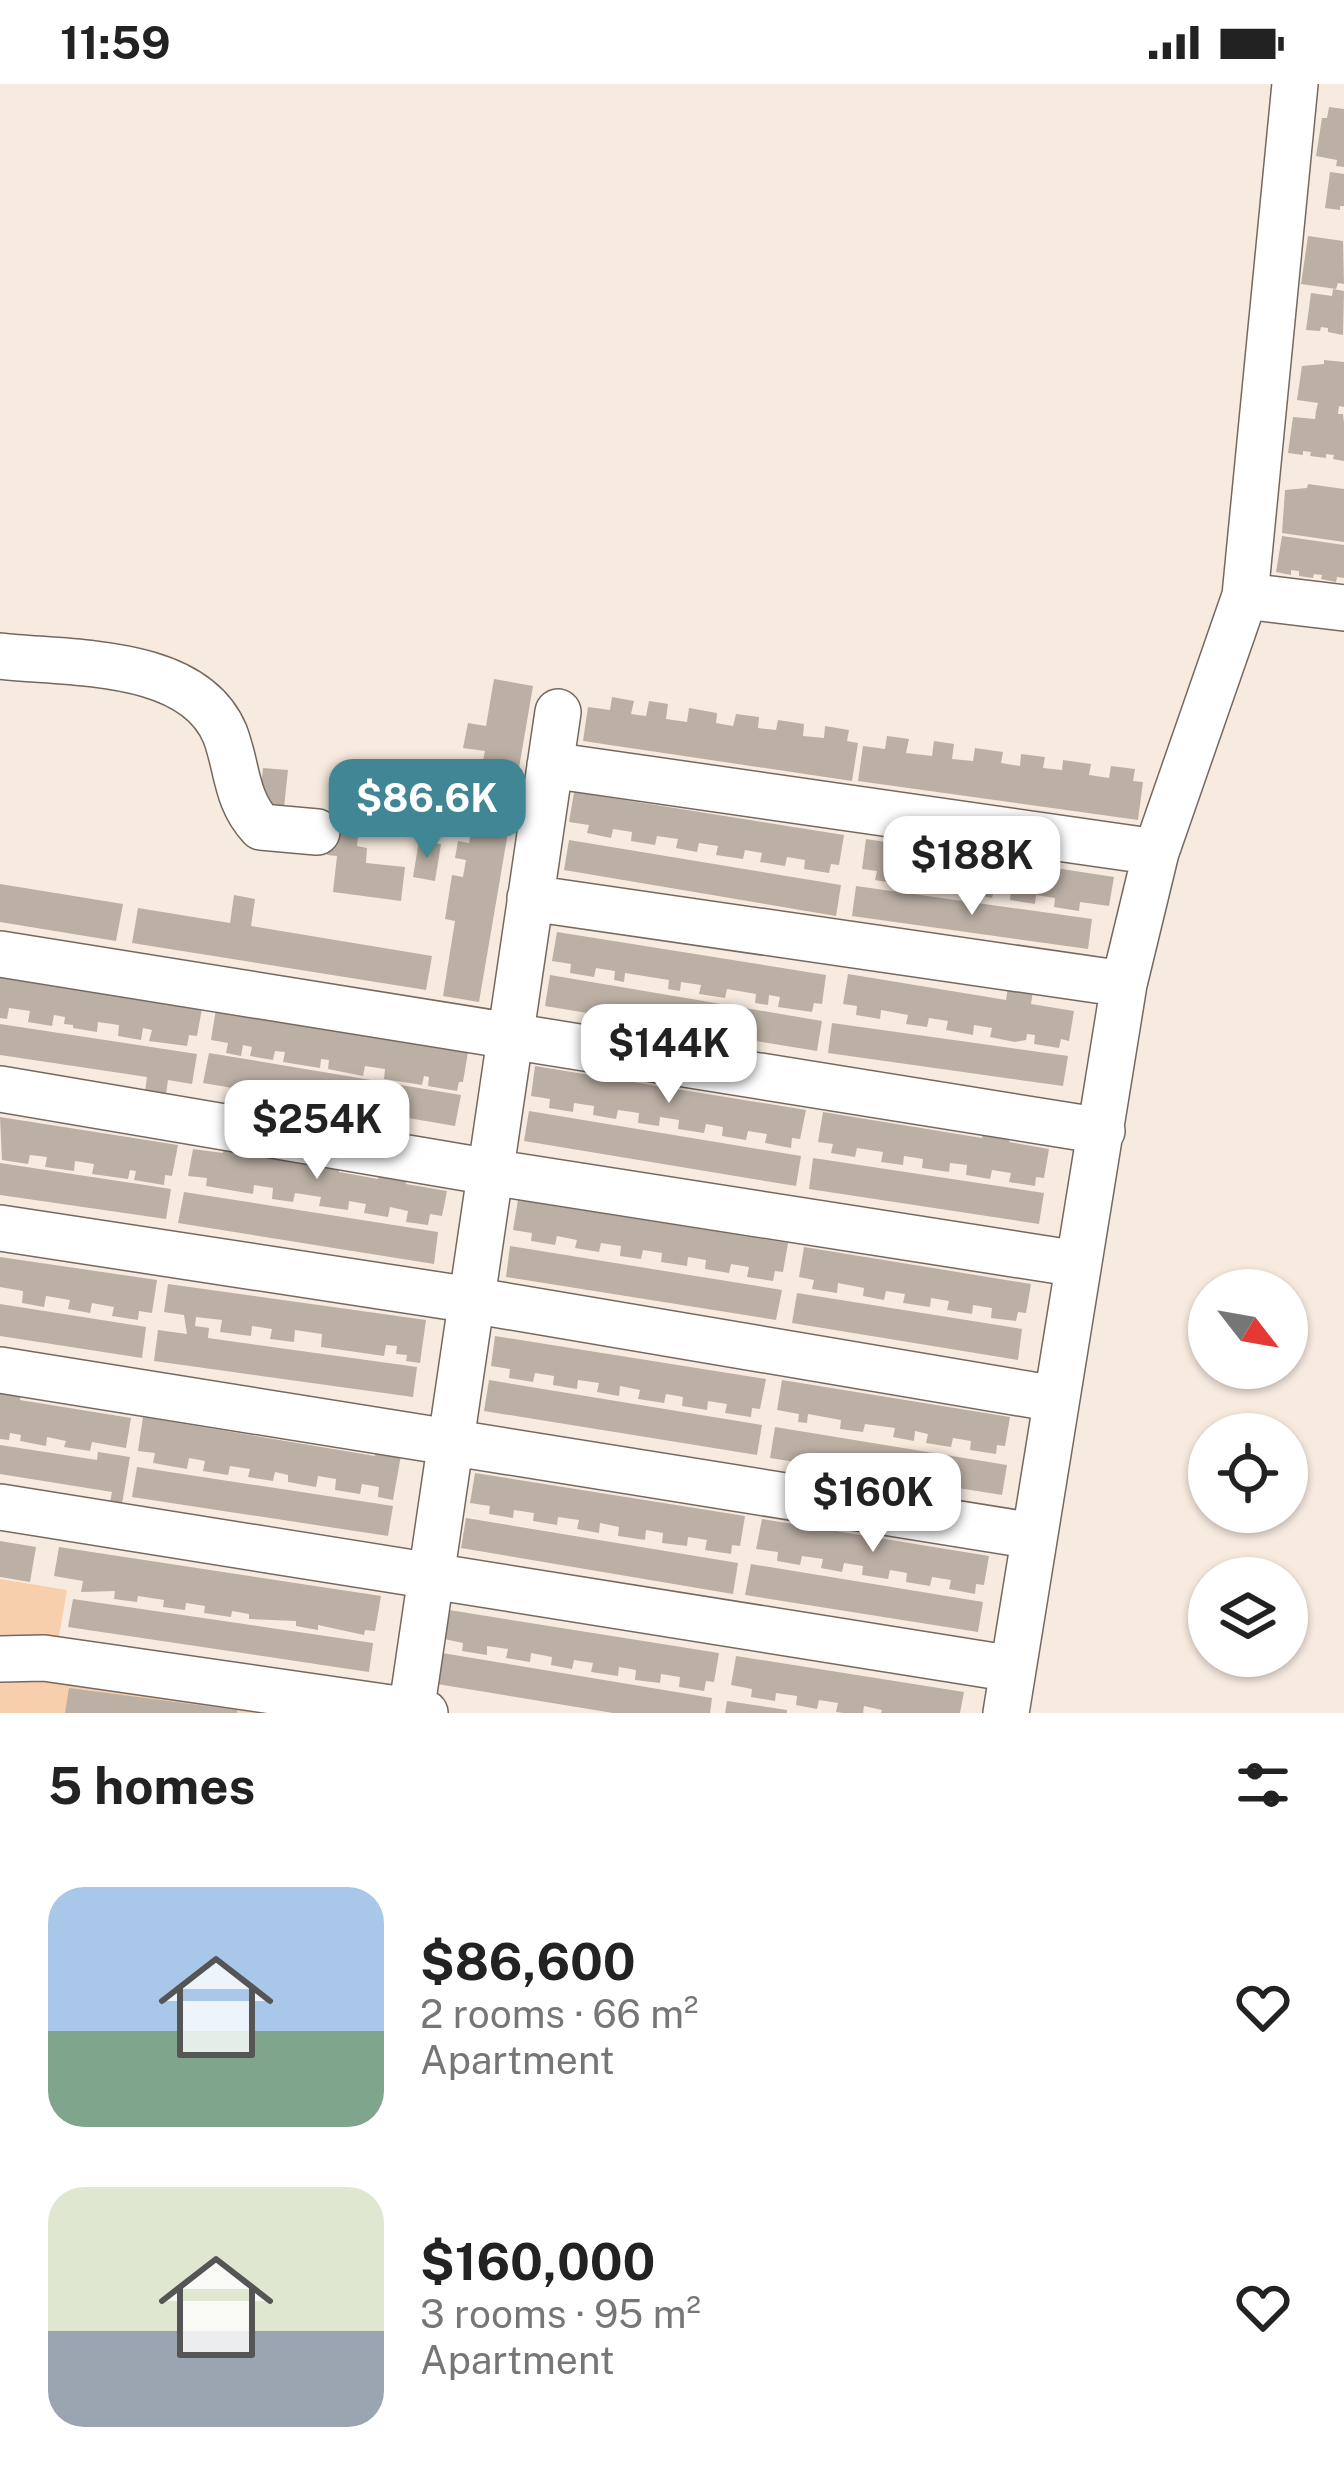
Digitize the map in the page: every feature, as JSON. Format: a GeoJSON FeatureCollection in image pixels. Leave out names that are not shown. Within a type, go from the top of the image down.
{"type":"FeatureCollection","features":[{"type":"Feature","properties":{"kind":"street"},"geometry":{"type":"LineString","coordinates":[[0,1507],[430,1575],[1010,1691],[1124,984],[1156,852],[1245,596],[1295,84]]}},
{"type":"Feature","properties":{"kind":"street"},"geometry":{"type":"LineString","coordinates":[[1245,596],[1344,608]]}},
{"type":"Feature","properties":{"kind":"street"},"geometry":{"type":"LineString","coordinates":[[0,656],[151,674],[182,686],[205,704],[224,734],[246,811],[261,827],[317,832]]}},
{"type":"Feature","properties":{"kind":"street"},"geometry":{"type":"LineString","coordinates":[[0,1659],[44,1658],[300,1704],[415,1712],[430,1575],[558,712]]}},
{"type":"Feature","properties":{"kind":"street"},"geometry":{"type":"LineString","coordinates":[[550,765],[1156,852]]}},
{"type":"Feature","properties":{"kind":"street"},"geometry":{"type":"LineString","coordinates":[[530,898],[1124,984]]}},
{"type":"Feature","properties":{"kind":"street"},"geometry":{"type":"LineString","coordinates":[[0,953],[1102,1131]]}},
{"type":"Feature","properties":{"kind":"street"},"geometry":{"type":"LineString","coordinates":[[0,1089],[1078,1264]]}},
{"type":"Feature","properties":{"kind":"street"},"geometry":{"type":"LineString","coordinates":[[0,1228],[471,1300],[1056,1400]]}},
{"type":"Feature","properties":{"kind":"street"},"geometry":{"type":"LineString","coordinates":[[0,1370],[1034,1536]]}},
{"type":"Feature","properties":{"kind":"shaded area"},"geometry":{"type":"Polygon","coordinates":[[[0,1579],[67,1590],[58,1642],[0,1644],[0,1579]]]}},
{"type":"Feature","properties":{"kind":"shaded area"},"geometry":{"type":"Polygon","coordinates":[[[16,1673],[271,1713],[0,1713],[0,1677],[16,1673]]]}},
{"type":"Feature","properties":{"kind":"building"},"geometry":{"type":"Polygon","coordinates":[[[1329,107],[1344,109],[1344,167],[1336,166],[1337,160],[1316,156],[1322,118],[1327,118],[1329,107]]]}},
{"type":"Feature","properties":{"kind":"building"},"geometry":{"type":"Polygon","coordinates":[[[1330,172],[1344,174],[1340,210],[1325,208],[1330,172]]]}},
{"type":"Feature","properties":{"kind":"building"},"geometry":{"type":"Polygon","coordinates":[[[1308,236],[1343,241],[1344,284],[1338,283],[1336,289],[1301,284],[1308,236]]]}},
{"type":"Feature","properties":{"kind":"building"},"geometry":{"type":"Polygon","coordinates":[[[1333,289],[1344,291],[1343,335],[1321,327],[1320,331],[1306,330],[1311,293],[1332,296],[1333,289]]]}},
{"type":"Feature","properties":{"kind":"building"},"geometry":{"type":"Polygon","coordinates":[[[1324,360],[1344,362],[1344,407],[1339,406],[1338,414],[1343,414],[1344,461],[1333,459],[1334,455],[1288,453],[1293,417],[1315,419],[1318,403],[1297,400],[1302,366],[1324,364],[1324,360]]]}},
{"type":"Feature","properties":{"kind":"building"},"geometry":{"type":"Polygon","coordinates":[[[1308,484],[1344,489],[1344,542],[1282,533],[1285,490],[1307,488],[1308,484]]]}},
{"type":"Feature","properties":{"kind":"building"},"geometry":{"type":"Polygon","coordinates":[[[1282,536],[1344,545],[1344,578],[1337,577],[1336,582],[1321,579],[1322,575],[1299,576],[1299,571],[1291,570],[1291,575],[1276,572],[1282,536]]]}},
{"type":"Feature","properties":{"kind":"building"},"geometry":{"type":"Polygon","coordinates":[[[494,679],[533,686],[479,1002],[443,996],[455,921],[445,919],[452,875],[463,877],[466,860],[455,858],[458,841],[469,843],[474,814],[466,812],[472,779],[479,780],[485,751],[463,748],[468,723],[486,726],[494,679]]]}},
{"type":"Feature","properties":{"kind":"building"},"geometry":{"type":"Polygon","coordinates":[[[612,697],[634,701],[631,714],[646,716],[649,701],[668,704],[666,719],[687,722],[689,708],[717,713],[716,723],[733,726],[736,714],[759,717],[758,728],[776,730],[778,720],[804,724],[803,736],[824,738],[825,726],[849,730],[847,741],[858,743],[852,781],[583,741],[588,707],[610,710],[612,697]]]}},
{"type":"Feature","properties":{"kind":"building"},"geometry":{"type":"Polygon","coordinates":[[[887,736],[909,739],[906,753],[932,756],[934,741],[954,744],[952,759],[973,761],[975,748],[1003,752],[1001,763],[1020,766],[1021,754],[1045,757],[1043,768],[1062,770],[1063,760],[1091,764],[1089,775],[1109,778],[1111,766],[1135,769],[1133,781],[1143,782],[1138,820],[858,781],[863,746],[885,749],[887,736]]]}},
{"type":"Feature","properties":{"kind":"building"},"geometry":{"type":"Polygon","coordinates":[[[263,768],[288,770],[283,817],[258,815],[263,768]]]}},
{"type":"Feature","properties":{"kind":"building"},"geometry":{"type":"Polygon","coordinates":[[[574,792],[844,835],[839,865],[831,864],[829,873],[804,869],[805,860],[787,857],[785,866],[760,862],[762,853],[745,850],[743,859],[716,855],[718,846],[699,843],[697,852],[676,848],[678,839],[657,836],[655,845],[631,841],[632,832],[613,829],[611,838],[587,833],[589,825],[569,822],[574,792]]]}},
{"type":"Feature","properties":{"kind":"building"},"geometry":{"type":"Polygon","coordinates":[[[333,808],[361,811],[357,846],[367,848],[366,863],[405,867],[401,901],[333,892],[337,856],[327,855],[333,808]]]}},
{"type":"Feature","properties":{"kind":"building"},"geometry":{"type":"Polygon","coordinates":[[[866,839],[1114,877],[1109,906],[1080,902],[1079,911],[1054,907],[1055,898],[1036,895],[1035,904],[1010,900],[1011,891],[994,889],[992,898],[966,893],[968,884],[948,882],[946,891],[926,888],[927,878],[901,875],[899,884],[875,880],[877,871],[862,869],[866,839]]]}},
{"type":"Feature","properties":{"kind":"building"},"geometry":{"type":"Polygon","coordinates":[[[569,840],[841,885],[836,916],[564,870],[569,840]]]}},
{"type":"Feature","properties":{"kind":"building"},"geometry":{"type":"Polygon","coordinates":[[[419,841],[441,844],[435,881],[413,877],[419,841]]]}},
{"type":"Feature","properties":{"kind":"building"},"geometry":{"type":"Polygon","coordinates":[[[0,884],[123,904],[116,941],[0,922],[0,884]]]}},
{"type":"Feature","properties":{"kind":"building"},"geometry":{"type":"Polygon","coordinates":[[[856,886],[1092,919],[1088,949],[852,916],[856,886]]]}},
{"type":"Feature","properties":{"kind":"building"},"geometry":{"type":"Polygon","coordinates":[[[234,895],[255,899],[251,926],[432,956],[426,990],[132,943],[138,908],[230,923],[234,895]]]}},
{"type":"Feature","properties":{"kind":"building"},"geometry":{"type":"Polygon","coordinates":[[[557,932],[826,975],[822,1004],[814,1003],[812,1012],[778,1007],[780,997],[769,995],[768,1005],[755,1003],[756,994],[727,989],[725,998],[699,994],[701,985],[681,982],[680,991],[668,989],[669,980],[625,973],[624,982],[614,980],[615,971],[596,968],[594,977],[570,973],[571,964],[552,961],[557,932]]]}},
{"type":"Feature","properties":{"kind":"building"},"geometry":{"type":"Polygon","coordinates":[[[848,974],[1006,1000],[1008,987],[1033,991],[1031,1004],[1074,1011],[1069,1041],[1061,1039],[1059,1048],[1034,1044],[1035,1035],[1015,1042],[990,1037],[992,1028],[974,1025],[973,1035],[946,1030],[948,1021],[929,1018],[927,1027],[906,1024],[908,1015],[881,1010],[880,1019],[856,1015],[857,1006],[843,1004],[848,974]]]}},
{"type":"Feature","properties":{"kind":"building"},"geometry":{"type":"Polygon","coordinates":[[[550,975],[822,1021],[817,1051],[545,1006],[550,975]]]}},
{"type":"Feature","properties":{"kind":"building"},"geometry":{"type":"Polygon","coordinates":[[[0,976],[202,1008],[197,1036],[189,1035],[187,1046],[149,1041],[152,1030],[143,1028],[141,1040],[118,1036],[119,1025],[98,1022],[97,1032],[73,1028],[64,1024],[65,1017],[54,1015],[52,1026],[28,1022],[30,1011],[9,1008],[7,1019],[0,1018],[0,976]]]}},
{"type":"Feature","properties":{"kind":"building"},"geometry":{"type":"Polygon","coordinates":[[[216,1009],[468,1052],[463,1082],[457,1091],[428,1086],[429,1077],[424,1076],[422,1085],[384,1079],[385,1069],[365,1066],[363,1076],[328,1069],[329,1060],[321,1059],[320,1068],[283,1062],[285,1052],[275,1051],[273,1060],[250,1056],[252,1047],[243,1045],[241,1056],[226,1053],[228,1043],[211,1040],[216,1009]]]}},
{"type":"Feature","properties":{"kind":"building"},"geometry":{"type":"Polygon","coordinates":[[[832,1023],[1068,1056],[1063,1086],[828,1053],[832,1023]]]}},
{"type":"Feature","properties":{"kind":"building"},"geometry":{"type":"Polygon","coordinates":[[[0,1024],[197,1054],[192,1084],[168,1080],[166,1094],[145,1091],[147,1077],[0,1055],[0,1024]]]}},
{"type":"Feature","properties":{"kind":"building"},"geometry":{"type":"Polygon","coordinates":[[[209,1053],[461,1095],[455,1126],[203,1083],[209,1053]]]}},
{"type":"Feature","properties":{"kind":"building"},"geometry":{"type":"Polygon","coordinates":[[[535,1066],[806,1110],[800,1139],[792,1138],[791,1148],[765,1143],[767,1134],[748,1131],[746,1140],[722,1136],[723,1127],[706,1124],[704,1133],[678,1129],[679,1120],[660,1117],[659,1126],[638,1123],[639,1113],[618,1110],[616,1119],[593,1115],[594,1106],[574,1103],[573,1112],[549,1108],[550,1099],[531,1096],[535,1066]]]}},
{"type":"Feature","properties":{"kind":"building"},"geometry":{"type":"Polygon","coordinates":[[[529,1111],[801,1156],[796,1186],[524,1141],[529,1111]]]}},
{"type":"Feature","properties":{"kind":"building"},"geometry":{"type":"Polygon","coordinates":[[[823,1112],[982,1138],[985,1120],[1012,1124],[1009,1142],[1049,1149],[1044,1178],[1036,1177],[1035,1186],[1009,1182],[1011,1173],[992,1170],[990,1179],[966,1175],[967,1165],[950,1163],[949,1172],[922,1168],[923,1159],[904,1156],[903,1165],[881,1162],[883,1152],[857,1148],[855,1157],[831,1153],[833,1144],[818,1142],[823,1112]]]}},
{"type":"Feature","properties":{"kind":"building"},"geometry":{"type":"Polygon","coordinates":[[[0,1117],[178,1145],[172,1176],[165,1175],[164,1185],[134,1180],[136,1171],[130,1170],[128,1179],[92,1174],[94,1164],[75,1161],[74,1171],[45,1167],[47,1157],[30,1155],[28,1164],[2,1160],[0,1117]]]}},
{"type":"Feature","properties":{"kind":"building"},"geometry":{"type":"Polygon","coordinates":[[[225,1138],[249,1142],[246,1155],[318,1166],[320,1155],[341,1159],[339,1172],[378,1179],[382,1163],[408,1168],[406,1184],[447,1191],[442,1216],[430,1214],[428,1225],[406,1222],[408,1211],[390,1207],[388,1217],[364,1213],[366,1204],[349,1201],[348,1210],[319,1206],[321,1197],[295,1193],[293,1202],[272,1199],[273,1188],[254,1185],[253,1194],[206,1186],[207,1178],[188,1176],[193,1149],[223,1153],[225,1138]]]}},
{"type":"Feature","properties":{"kind":"building"},"geometry":{"type":"Polygon","coordinates":[[[813,1158],[1044,1193],[1039,1224],[809,1189],[813,1158]]]}},
{"type":"Feature","properties":{"kind":"building"},"geometry":{"type":"Polygon","coordinates":[[[0,1163],[171,1189],[166,1219],[0,1195],[0,1163]]]}},
{"type":"Feature","properties":{"kind":"building"},"geometry":{"type":"Polygon","coordinates":[[[184,1192],[438,1232],[434,1264],[178,1223],[184,1192]]]}},
{"type":"Feature","properties":{"kind":"building"},"geometry":{"type":"Polygon","coordinates":[[[518,1200],[788,1243],[783,1272],[775,1271],[773,1281],[747,1277],[749,1267],[731,1264],[729,1273],[705,1269],[706,1260],[688,1257],[687,1266],[661,1262],[662,1253],[643,1250],[641,1259],[620,1256],[621,1246],[601,1243],[599,1252],[575,1248],[577,1240],[557,1236],[555,1245],[531,1241],[532,1233],[513,1230],[518,1200]]]}},
{"type":"Feature","properties":{"kind":"building"},"geometry":{"type":"Polygon","coordinates":[[[510,1246],[782,1290],[776,1320],[506,1277],[510,1246]]]}},
{"type":"Feature","properties":{"kind":"building"},"geometry":{"type":"Polygon","coordinates":[[[804,1247],[1031,1284],[1026,1313],[1018,1312],[1016,1321],[991,1318],[992,1308],[973,1305],[972,1314],[947,1310],[949,1301],[931,1298],[930,1307],[903,1303],[905,1294],[886,1291],[884,1300],[863,1296],[864,1288],[838,1283],[837,1293],[812,1289],[814,1280],[799,1277],[804,1247]]]}},
{"type":"Feature","properties":{"kind":"building"},"geometry":{"type":"Polygon","coordinates":[[[0,1257],[157,1280],[152,1313],[139,1311],[138,1320],[112,1316],[114,1307],[92,1303],[90,1313],[68,1309],[70,1300],[46,1296],[44,1307],[22,1303],[23,1291],[0,1287],[0,1257]]]}},
{"type":"Feature","properties":{"kind":"building"},"geometry":{"type":"Polygon","coordinates":[[[168,1284],[426,1320],[420,1363],[396,1354],[397,1346],[386,1345],[384,1356],[321,1347],[322,1334],[295,1330],[294,1342],[270,1339],[272,1329],[252,1326],[251,1336],[220,1332],[222,1320],[196,1317],[195,1326],[209,1328],[208,1338],[417,1367],[413,1397],[154,1361],[158,1330],[187,1334],[184,1315],[164,1312],[168,1284]]]}},
{"type":"Feature","properties":{"kind":"building"},"geometry":{"type":"Polygon","coordinates":[[[797,1293],[1022,1329],[1018,1360],[792,1323],[797,1293]]]}},
{"type":"Feature","properties":{"kind":"building"},"geometry":{"type":"Polygon","coordinates":[[[0,1304],[146,1327],[142,1358],[0,1336],[0,1304]]]}},
{"type":"Feature","properties":{"kind":"building"},"geometry":{"type":"Polygon","coordinates":[[[495,1336],[766,1379],[760,1409],[752,1408],[751,1417],[725,1413],[727,1404],[708,1401],[707,1410],[682,1406],[683,1397],[666,1394],[664,1403],[638,1399],[640,1390],[620,1386],[619,1396],[597,1392],[599,1383],[578,1380],[577,1389],[553,1385],[554,1376],[535,1373],[533,1382],[509,1378],[510,1369],[491,1366],[495,1336]]]}},
{"type":"Feature","properties":{"kind":"building"},"geometry":{"type":"Polygon","coordinates":[[[0,1380],[22,1383],[20,1400],[131,1418],[126,1448],[92,1442],[90,1451],[64,1447],[66,1441],[47,1437],[46,1446],[20,1441],[21,1435],[10,1433],[9,1440],[0,1439],[0,1380]]]}},
{"type":"Feature","properties":{"kind":"building"},"geometry":{"type":"Polygon","coordinates":[[[489,1380],[762,1425],[757,1455],[484,1411],[489,1380]]]}},
{"type":"Feature","properties":{"kind":"building"},"geometry":{"type":"Polygon","coordinates":[[[782,1380],[1010,1417],[1005,1446],[997,1445],[996,1454],[970,1450],[971,1441],[953,1438],[951,1447],[926,1443],[928,1434],[915,1431],[914,1441],[893,1437],[895,1428],[865,1424],[863,1432],[840,1429],[841,1420],[808,1414],[807,1423],[798,1422],[799,1414],[777,1410],[782,1380]]]}},
{"type":"Feature","properties":{"kind":"building"},"geometry":{"type":"Polygon","coordinates":[[[143,1417],[375,1456],[378,1440],[403,1444],[393,1500],[378,1497],[379,1487],[362,1484],[360,1494],[335,1490],[336,1479],[318,1476],[316,1487],[288,1482],[288,1475],[275,1472],[273,1481],[248,1477],[250,1469],[230,1466],[228,1475],[203,1471],[205,1461],[189,1458],[187,1469],[153,1463],[155,1453],[138,1451],[143,1417]]]}},
{"type":"Feature","properties":{"kind":"building"},"geometry":{"type":"Polygon","coordinates":[[[775,1427],[1007,1465],[1002,1495],[770,1458],[775,1427]]]}},
{"type":"Feature","properties":{"kind":"building"},"geometry":{"type":"Polygon","coordinates":[[[0,1445],[97,1460],[98,1452],[130,1457],[122,1504],[110,1502],[112,1492],[0,1474],[0,1445]]]}},
{"type":"Feature","properties":{"kind":"building"},"geometry":{"type":"Polygon","coordinates":[[[137,1467],[393,1506],[388,1536],[132,1497],[137,1467]]]}},
{"type":"Feature","properties":{"kind":"building"},"geometry":{"type":"Polygon","coordinates":[[[475,1473],[745,1516],[740,1546],[732,1545],[731,1554],[705,1550],[707,1540],[688,1537],[687,1546],[662,1543],[663,1533],[646,1530],[645,1540],[618,1536],[619,1527],[600,1523],[599,1533],[577,1529],[579,1520],[558,1517],[557,1525],[533,1521],[534,1513],[514,1510],[513,1518],[489,1514],[490,1506],[470,1503],[475,1473]]]}},
{"type":"Feature","properties":{"kind":"building"},"geometry":{"type":"Polygon","coordinates":[[[466,1518],[738,1563],[733,1594],[461,1548],[466,1518]]]}},
{"type":"Feature","properties":{"kind":"building"},"geometry":{"type":"Polygon","coordinates":[[[762,1519],[989,1556],[984,1585],[976,1584],[975,1594],[949,1589],[951,1580],[932,1577],[930,1586],[906,1582],[907,1573],[890,1570],[888,1579],[862,1575],[863,1566],[844,1563],[842,1572],[821,1568],[823,1559],[802,1556],[800,1565],[777,1561],[778,1552],[756,1549],[762,1519]]]}},
{"type":"Feature","properties":{"kind":"building"},"geometry":{"type":"Polygon","coordinates":[[[0,1541],[36,1547],[30,1582],[0,1577],[0,1541]]]}},
{"type":"Feature","properties":{"kind":"building"},"geometry":{"type":"Polygon","coordinates":[[[59,1547],[381,1596],[375,1631],[365,1630],[364,1635],[318,1625],[318,1630],[296,1626],[296,1621],[249,1619],[249,1614],[232,1611],[231,1617],[204,1613],[205,1606],[186,1603],[185,1610],[163,1607],[164,1600],[114,1599],[115,1591],[81,1592],[83,1581],[54,1576],[59,1547]]]}},
{"type":"Feature","properties":{"kind":"building"},"geometry":{"type":"Polygon","coordinates":[[[751,1564],[983,1602],[978,1632],[745,1595],[751,1564]]]}},
{"type":"Feature","properties":{"kind":"building"},"geometry":{"type":"Polygon","coordinates":[[[73,1599],[373,1643],[369,1672],[68,1627],[73,1599]]]}},
{"type":"Feature","properties":{"kind":"building"},"geometry":{"type":"Polygon","coordinates":[[[449,1610],[719,1653],[714,1682],[706,1681],[704,1691],[679,1687],[680,1677],[661,1674],[660,1683],[635,1680],[636,1670],[619,1667],[618,1676],[591,1672],[593,1663],[574,1660],[572,1669],[551,1665],[552,1657],[531,1653],[530,1662],[506,1658],[508,1649],[487,1646],[487,1655],[462,1651],[463,1643],[444,1639],[449,1610]]]}},
{"type":"Feature","properties":{"kind":"building"},"geometry":{"type":"Polygon","coordinates":[[[442,1653],[712,1698],[710,1713],[613,1713],[437,1684],[442,1653]]]}},
{"type":"Feature","properties":{"kind":"building"},"geometry":{"type":"Polygon","coordinates":[[[736,1656],[964,1692],[960,1713],[881,1713],[864,1706],[863,1713],[844,1713],[836,1712],[838,1703],[819,1700],[817,1709],[796,1705],[797,1696],[776,1693],[775,1701],[751,1697],[752,1689],[731,1685],[736,1656]]]}},
{"type":"Feature","properties":{"kind":"building"},"geometry":{"type":"Polygon","coordinates":[[[69,1688],[237,1710],[237,1713],[65,1713],[69,1688]]]}},
{"type":"Feature","properties":{"kind":"building"},"geometry":{"type":"Polygon","coordinates":[[[727,1701],[787,1710],[787,1713],[725,1713],[727,1701]]]}}]}
